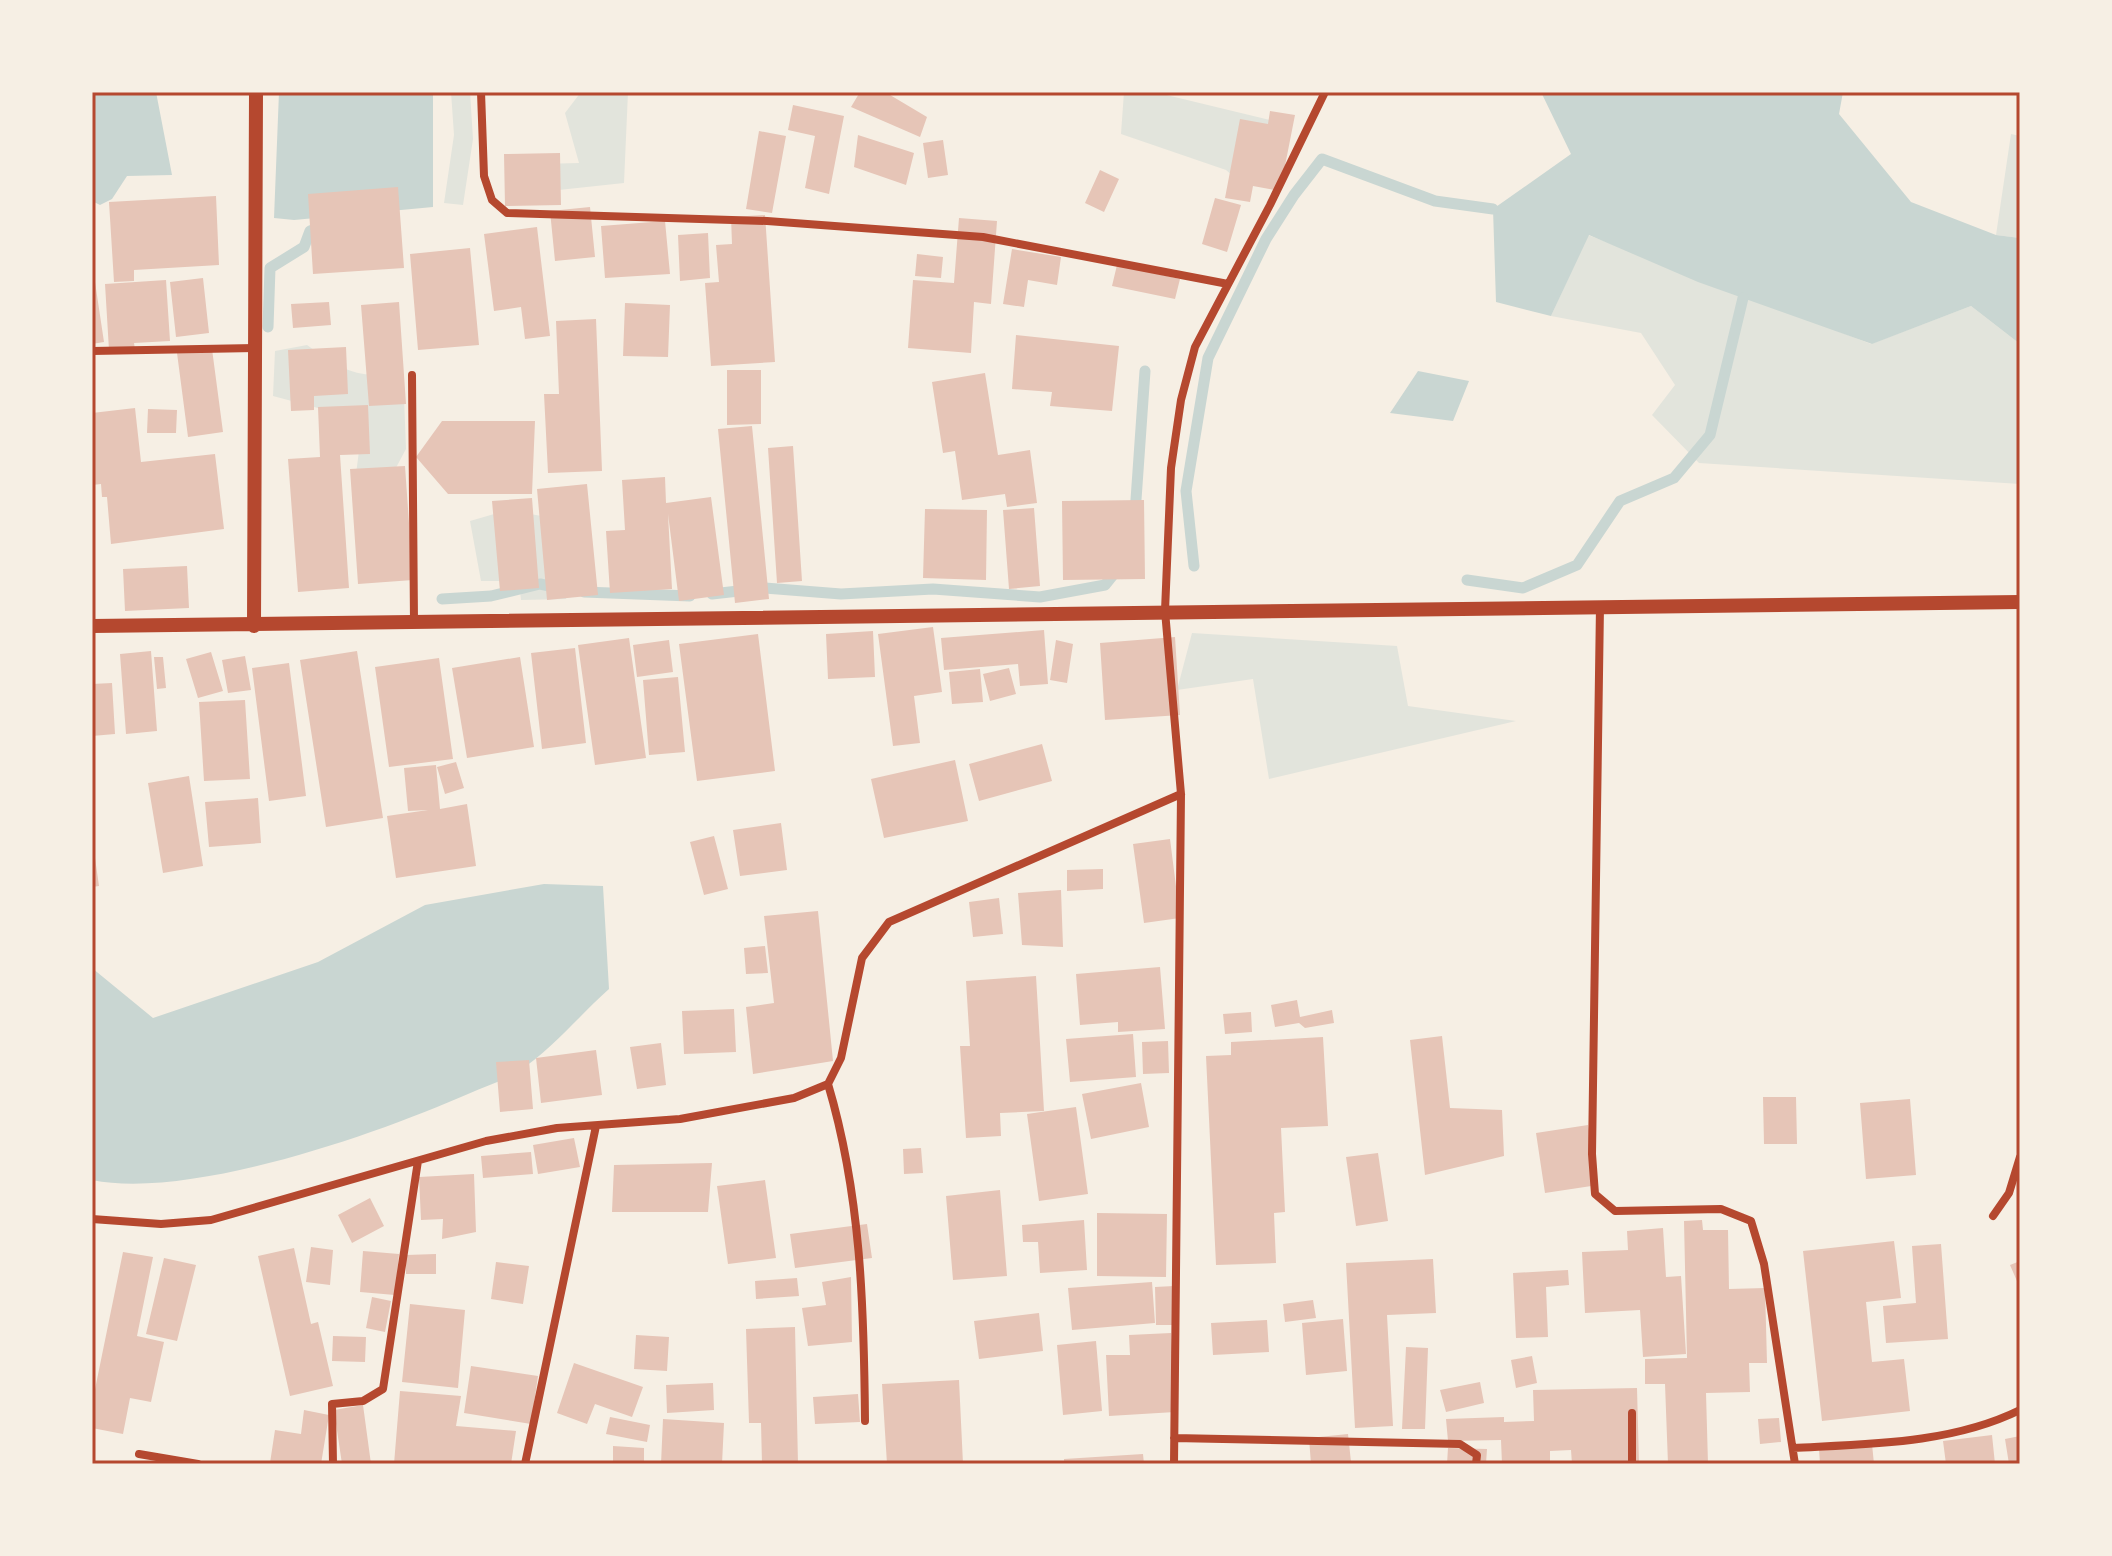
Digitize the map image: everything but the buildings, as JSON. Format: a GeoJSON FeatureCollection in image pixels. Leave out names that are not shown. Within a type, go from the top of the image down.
{"type":"FeatureCollection","features":[{"type":"Feature","properties":{"kind":"street"},"geometry":{"type":"LineString","coordinates":[[254,626],[256,92]]}},
{"type":"Feature","properties":{"kind":"street"},"geometry":{"type":"LineString","coordinates":[[481,92],[484,176],[492,200],[507,213],[767,221],[983,237],[1228,284]]}},
{"type":"Feature","properties":{"kind":"street"},"geometry":{"type":"LineString","coordinates":[[1174,1464],[1181,794],[1165,611],[1171,468],[1181,400],[1195,347],[1325,92]]}},
{"type":"Feature","properties":{"kind":"street"},"geometry":{"type":"LineString","coordinates":[[92,351],[255,348]]}},
{"type":"Feature","properties":{"kind":"street"},"geometry":{"type":"LineString","coordinates":[[412,375],[414,623]]}},
{"type":"Feature","properties":{"kind":"street"},"geometry":{"type":"LineString","coordinates":[[92,626],[2020,602]]}},
{"type":"Feature","properties":{"kind":"street"},"geometry":{"type":"LineString","coordinates":[[1600,606],[1592,1154],[1595,1194],[1615,1211],[1721,1209],[1751,1221],[1764,1264],[1795,1464]]}},
{"type":"Feature","properties":{"kind":"street"},"geometry":{"type":"LineString","coordinates":[[92,1219],[161,1224],[211,1220],[486,1141],[557,1128],[680,1119],[794,1098],[828,1084],[841,1058],[862,958],[889,922],[1181,794]]}},
{"type":"Feature","properties":{"kind":"street"},"geometry":{"type":"LineString","coordinates":[[828,1084],[845,1142],[855,1200],[862,1269],[865,1421]]}},
{"type":"Feature","properties":{"kind":"street"},"geometry":{"type":"LineString","coordinates":[[525,1464],[596,1126]]}},
{"type":"Feature","properties":{"kind":"street"},"geometry":{"type":"LineString","coordinates":[[1993,1216],[2009,1193],[2020,1157]]}},
{"type":"Feature","properties":{"kind":"street"},"geometry":{"type":"LineString","coordinates":[[333,1464],[332,1404],[363,1401],[383,1389],[418,1161]]}},
{"type":"Feature","properties":{"kind":"street"},"geometry":{"type":"LineString","coordinates":[[1793,1448],[1928,1437],[1989,1425],[2020,1410]]}},
{"type":"Feature","properties":{"kind":"street"},"geometry":{"type":"LineString","coordinates":[[1632,1413],[1632,1464]]}},
{"type":"Feature","properties":{"kind":"street"},"geometry":{"type":"LineString","coordinates":[[1174,1438],[1460,1444],[1477,1455],[1476,1464]]}},
{"type":"Feature","properties":{"kind":"street"},"geometry":{"type":"LineString","coordinates":[[139,1454],[198,1464]]}},
{"type":"Feature","properties":{"kind":"shaded area"},"geometry":{"type":"Polygon","coordinates":[[[92,92],[156,92],[172,175],[127,176],[112,199],[100,205],[92,201],[92,92]]]}},
{"type":"Feature","properties":{"kind":"shaded area"},"geometry":{"type":"Polygon","coordinates":[[[279,92],[433,92],[433,207],[294,220],[274,218],[279,92]]]}},
{"type":"Feature","properties":{"kind":"shaded area"},"geometry":{"type":"Polygon","coordinates":[[[451,92],[470,92],[473,139],[463,205],[444,203],[454,135],[451,92]]]}},
{"type":"Feature","properties":{"kind":"shaded area"},"geometry":{"type":"Polygon","coordinates":[[[581,92],[628,92],[624,183],[540,192],[540,164],[579,163],[565,113],[581,92]]]}},
{"type":"Feature","properties":{"kind":"shaded area"},"geometry":{"type":"Polygon","coordinates":[[[1124,92],[1154,92],[1287,124],[1242,184],[1226,170],[1121,134],[1124,92]]]}},
{"type":"Feature","properties":{"kind":"shaded area"},"geometry":{"type":"Polygon","coordinates":[[[1541,92],[1843,92],[1839,114],[1911,202],[1996,235],[2020,238],[2020,344],[1971,306],[1872,344],[1698,282],[1589,235],[1551,316],[1496,302],[1493,209],[1571,154],[1541,92]]]}},
{"type":"Feature","properties":{"kind":"shaded area"},"geometry":{"type":"Polygon","coordinates":[[[2011,134],[2020,136],[2020,238],[1996,235],[2011,134]]]}},
{"type":"Feature","properties":{"kind":"shaded area"},"geometry":{"type":"Polygon","coordinates":[[[1588,235],[1871,344],[1971,306],[2020,344],[2020,484],[1699,463],[1652,415],[1675,385],[1641,333],[1551,316],[1588,235]]]}},
{"type":"Feature","properties":{"kind":"shaded area"},"geometry":{"type":"Polygon","coordinates":[[[307,345],[341,367],[362,374],[403,371],[406,449],[383,492],[356,474],[363,420],[273,396],[275,351],[307,345]]]}},
{"type":"Feature","properties":{"kind":"shaded area"},"geometry":{"type":"Polygon","coordinates":[[[1418,371],[1469,381],[1453,421],[1390,413],[1418,371]]]}},
{"type":"Feature","properties":{"kind":"shaded area"},"geometry":{"type":"Polygon","coordinates":[[[508,510],[575,522],[566,599],[521,600],[519,581],[481,581],[470,521],[508,510]]]}},
{"type":"Feature","properties":{"kind":"shaded area"},"geometry":{"type":"Polygon","coordinates":[[[1192,633],[1397,646],[1408,706],[1516,721],[1269,779],[1253,679],[1177,690],[1192,633]]]}},
{"type":"Feature","properties":{"kind":"shaded area"},"geometry":{"type":"Polygon","coordinates":[[[544,884],[603,886],[609,989],[554,1043],[519,1071],[385,1127],[283,1160],[179,1181],[133,1184],[92,1180],[92,968],[153,1018],[318,962],[425,905],[544,884]]]}},
{"type":"Feature","properties":{"kind":"waterway"},"geometry":{"type":"LineString","coordinates":[[1194,566],[1186,491],[1208,358],[1266,239],[1322,159],[1435,201],[1493,209]]}},
{"type":"Feature","properties":{"kind":"waterway"},"geometry":{"type":"LineString","coordinates":[[268,327],[270,268],[304,247],[310,231],[324,225]]}},
{"type":"Feature","properties":{"kind":"waterway"},"geometry":{"type":"LineString","coordinates":[[1467,580],[1523,588],[1577,565],[1620,501],[1674,478],[1710,435],[1743,298]]}},
{"type":"Feature","properties":{"kind":"waterway"},"geometry":{"type":"LineString","coordinates":[[1135,514],[1145,371]]}},
{"type":"Feature","properties":{"kind":"waterway"},"geometry":{"type":"LineString","coordinates":[[712,594],[765,588],[841,594],[933,589],[1040,597],[1105,585],[1117,570]]}},
{"type":"Feature","properties":{"kind":"waterway"},"geometry":{"type":"LineString","coordinates":[[442,599],[491,596],[540,584],[559,588]]}},
{"type":"Feature","properties":{"kind":"waterway"},"geometry":{"type":"LineString","coordinates":[[584,592],[690,596]]}}]}
